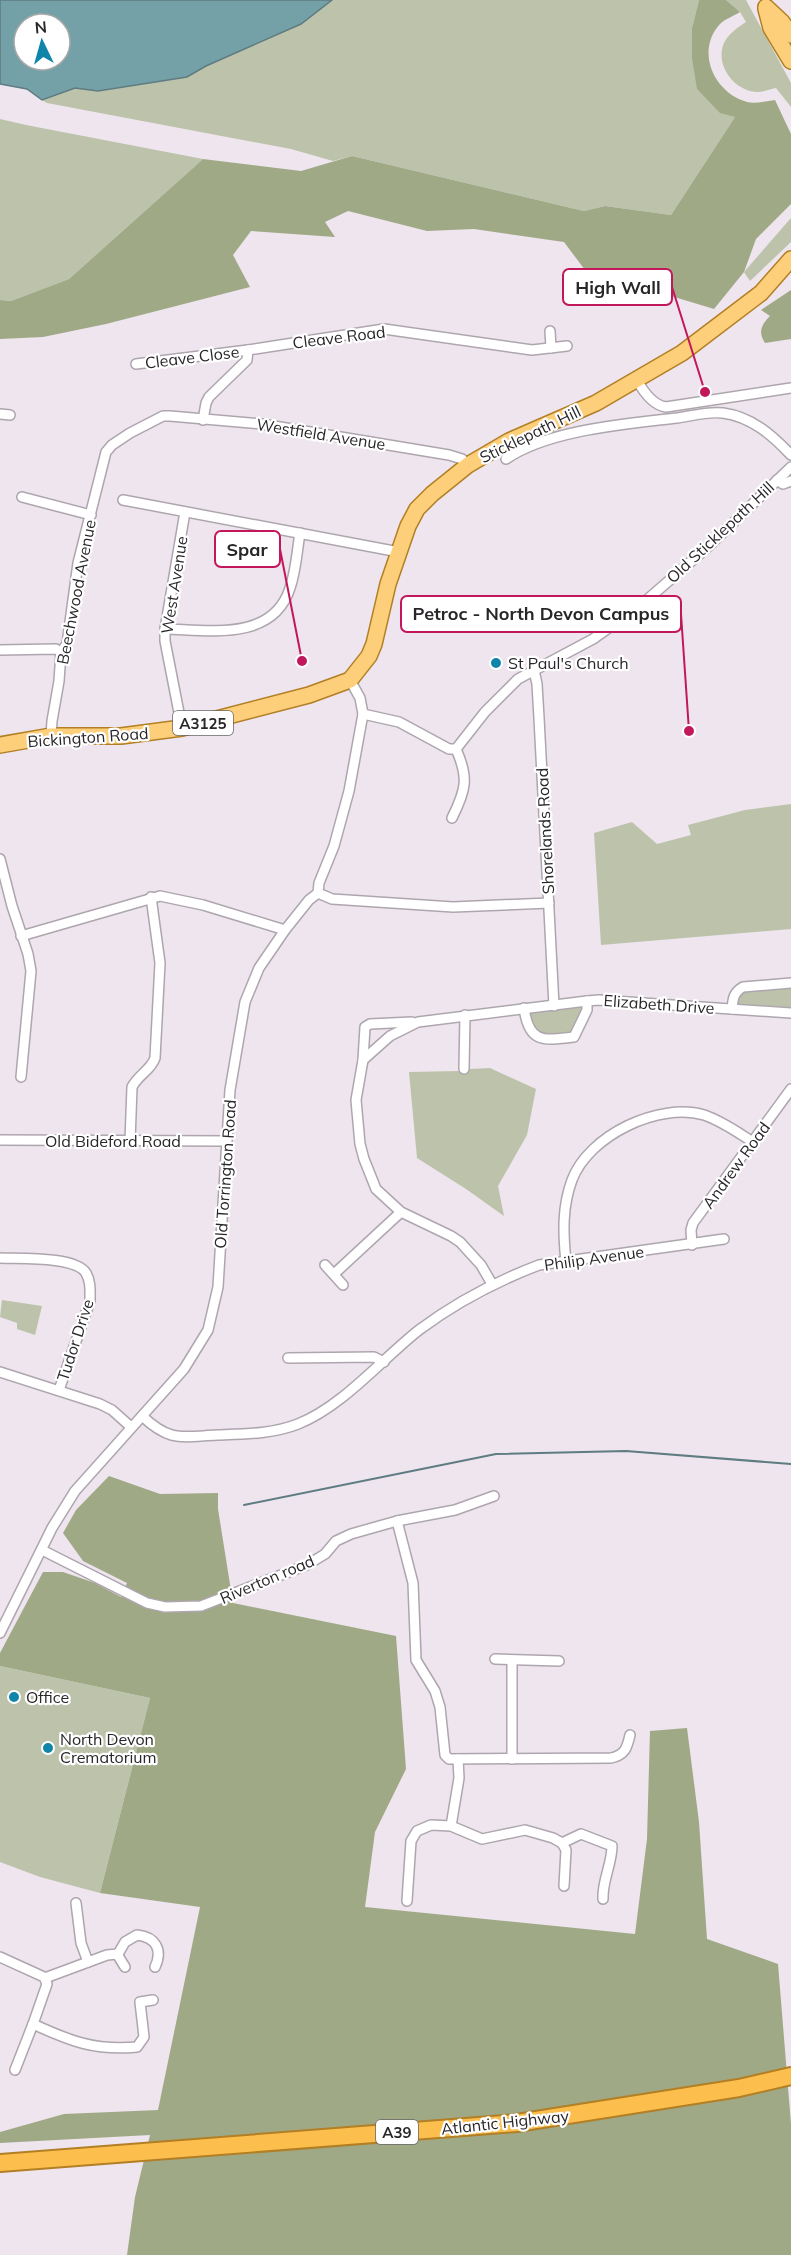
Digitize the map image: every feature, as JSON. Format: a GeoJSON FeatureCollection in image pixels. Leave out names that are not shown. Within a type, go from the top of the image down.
{"type":"FeatureCollection","features":[{"type":"Feature","properties":{"kind":"highway","name":"Atlantic Highway"},"geometry":{"type":"LineString","coordinates":[[0,2163],[517,2123],[740,2088],[791,2076]]}},
{"type":"Feature","properties":{"kind":"main road"},"geometry":{"type":"LineString","coordinates":[[763,4],[791,34]]}},
{"type":"Feature","properties":{"kind":"main road"},"geometry":{"type":"LineString","coordinates":[[763,4],[771,28],[791,61]]}},
{"type":"Feature","properties":{"kind":"main road"},"geometry":{"type":"LineString","coordinates":[[761,293],[791,260]]}},
{"type":"Feature","properties":{"kind":"main road"},"geometry":{"type":"LineString","coordinates":[[761,293],[791,275]]}},
{"type":"Feature","properties":{"kind":"main road","name":"Sticklepath Hill"},"geometry":{"type":"LineString","coordinates":[[350,680],[369,656],[374,644],[388,584],[408,526],[417,509],[432,494],[468,465],[509,441],[596,403],[682,353],[761,293]]}},
{"type":"Feature","properties":{"kind":"main road","name":"Bickington Road"},"geometry":{"type":"LineString","coordinates":[[0,745],[51,736],[121,736],[182,728],[309,695],[350,680]]}},
{"type":"Feature","properties":{"kind":"street","name":"Cleave Road"},"geometry":{"type":"LineString","coordinates":[[248,350],[384,329],[532,350],[567,346]]}},
{"type":"Feature","properties":{"kind":"street"},"geometry":{"type":"LineString","coordinates":[[550,331],[551,348]]}},
{"type":"Feature","properties":{"kind":"street"},"geometry":{"type":"LineString","coordinates":[[203,420],[206,403],[247,360],[248,350]]}},
{"type":"Feature","properties":{"kind":"street","name":"Cleave Close"},"geometry":{"type":"LineString","coordinates":[[136,364],[248,350]]}},
{"type":"Feature","properties":{"kind":"street"},"geometry":{"type":"LineString","coordinates":[[637,380],[653,401],[666,407],[791,388]]}},
{"type":"Feature","properties":{"kind":"street"},"geometry":{"type":"LineString","coordinates":[[506,459],[517,451],[542,441],[576,433],[716,413],[741,418],[764,428],[791,455]]}},
{"type":"Feature","properties":{"kind":"street","name":"Beechwood Avenue"},"geometry":{"type":"LineString","coordinates":[[51,736],[78,563],[106,452],[130,433],[163,416],[170,416]]}},
{"type":"Feature","properties":{"kind":"street","name":"Westfield Avenue"},"geometry":{"type":"LineString","coordinates":[[170,416],[262,424],[330,434],[450,455],[462,459],[468,465]]}},
{"type":"Feature","properties":{"kind":"street","name":"Old Sticklepath Hill"},"geometry":{"type":"LineString","coordinates":[[456,749],[500,696],[518,679],[593,639],[641,605],[710,545],[791,467]]}},
{"type":"Feature","properties":{"kind":"street"},"geometry":{"type":"LineString","coordinates":[[777,480],[783,484],[791,481]]}},
{"type":"Feature","properties":{"kind":"street"},"geometry":{"type":"LineString","coordinates":[[22,497],[91,514]]}},
{"type":"Feature","properties":{"kind":"street"},"geometry":{"type":"LineString","coordinates":[[123,500],[399,552]]}},
{"type":"Feature","properties":{"kind":"street","name":"West Avenue"},"geometry":{"type":"LineString","coordinates":[[182,728],[165,641],[165,629],[185,512]]}},
{"type":"Feature","properties":{"kind":"street"},"geometry":{"type":"LineString","coordinates":[[165,629],[230,631],[249,628],[264,621],[285,600],[290,589],[300,533]]}},
{"type":"Feature","properties":{"kind":"street"},"geometry":{"type":"LineString","coordinates":[[0,650],[64,648]]}},
{"type":"Feature","properties":{"kind":"street","name":"Shorelands Road"},"geometry":{"type":"LineString","coordinates":[[318,893],[332,899],[453,907],[549,903],[537,684],[534,670]]}},
{"type":"Feature","properties":{"kind":"street","name":"Old Torrington Road"},"geometry":{"type":"LineString","coordinates":[[1,1629],[60,1513],[75,1491],[184,1369],[199,1346],[210,1322],[218,1287],[230,1090],[245,1002],[259,968],[285,930],[309,900],[318,893],[319,883],[334,846],[349,791],[363,714],[360,698],[350,680]]}},
{"type":"Feature","properties":{"kind":"street"},"geometry":{"type":"LineString","coordinates":[[363,714],[399,722],[449,749],[456,749],[465,777],[464,792],[452,819]]}},
{"type":"Feature","properties":{"kind":"street"},"geometry":{"type":"LineString","coordinates":[[0,859],[31,971],[21,1077]]}},
{"type":"Feature","properties":{"kind":"street"},"geometry":{"type":"LineString","coordinates":[[21,936],[160,896],[203,905],[285,930]]}},
{"type":"Feature","properties":{"kind":"street"},"geometry":{"type":"LineString","coordinates":[[129,1141],[132,1087],[135,1081],[153,1065],[155,1058],[160,963],[151,897]]}},
{"type":"Feature","properties":{"kind":"street"},"geometry":{"type":"LineString","coordinates":[[549,903],[554,1006]]}},
{"type":"Feature","properties":{"kind":"street","name":"Elizabeth Drive"},"geometry":{"type":"LineString","coordinates":[[732,1009],[733,996],[743,987],[791,982]]}},
{"type":"Feature","properties":{"kind":"street","name":"Elizabeth Drive"},"geometry":{"type":"LineString","coordinates":[[492,1284],[481,1265],[460,1242],[401,1212],[376,1189],[364,1159],[356,1101],[367,1025],[418,1022],[599,1000],[791,1013]]}},
{"type":"Feature","properties":{"kind":"street","name":"Elizabeth Drive"},"geometry":{"type":"LineString","coordinates":[[525,1008],[527,1023],[537,1037],[544,1040],[562,1038],[574,1036],[579,1031],[587,1010],[587,1001]]}},
{"type":"Feature","properties":{"kind":"street"},"geometry":{"type":"LineString","coordinates":[[464,1069],[465,1015]]}},
{"type":"Feature","properties":{"kind":"street","name":"Elizabeth Drive"},"geometry":{"type":"LineString","coordinates":[[363,1060],[390,1036],[418,1022]]}},
{"type":"Feature","properties":{"kind":"street","name":"Andrew Road"},"geometry":{"type":"LineString","coordinates":[[692,1245],[693,1223],[791,1089]]}},
{"type":"Feature","properties":{"kind":"street"},"geometry":{"type":"LineString","coordinates":[[566,1262],[563,1213],[573,1177],[586,1158],[618,1131],[636,1121],[661,1114],[687,1112],[721,1121],[753,1142]]}},
{"type":"Feature","properties":{"kind":"street","name":"Old Bideford Road"},"geometry":{"type":"LineString","coordinates":[[0,1140],[226,1141]]}},
{"type":"Feature","properties":{"kind":"street"},"geometry":{"type":"LineString","coordinates":[[334,1274],[401,1212]]}},
{"type":"Feature","properties":{"kind":"street","name":"Philip Avenue"},"geometry":{"type":"LineString","coordinates":[[142,1416],[154,1428],[171,1436],[275,1431],[298,1424],[323,1411],[384,1362],[419,1330],[492,1284],[539,1265],[724,1239]]}},
{"type":"Feature","properties":{"kind":"street","name":"Tudor Drive"},"geometry":{"type":"LineString","coordinates":[[0,1258],[66,1262],[86,1272],[91,1287],[90,1301],[59,1390]]}},
{"type":"Feature","properties":{"kind":"street"},"geometry":{"type":"LineString","coordinates":[[325,1265],[343,1285]]}},
{"type":"Feature","properties":{"kind":"street"},"geometry":{"type":"LineString","coordinates":[[288,1358],[374,1357],[384,1362]]}},
{"type":"Feature","properties":{"kind":"street"},"geometry":{"type":"LineString","coordinates":[[0,1372],[100,1404],[112,1410],[131,1427]]}},
{"type":"Feature","properties":{"kind":"street","name":"Riverton road"},"geometry":{"type":"LineString","coordinates":[[42,1550],[147,1603],[183,1608],[220,1599],[307,1565],[325,1554],[336,1541],[351,1534],[397,1521],[455,1510],[494,1496]]}},
{"type":"Feature","properties":{"kind":"street"},"geometry":{"type":"LineString","coordinates":[[397,1521],[413,1583],[416,1660],[435,1691],[440,1707],[445,1755],[449,1759],[621,1756],[625,1752],[630,1735]]}},
{"type":"Feature","properties":{"kind":"street"},"geometry":{"type":"LineString","coordinates":[[495,1659],[559,1661]]}},
{"type":"Feature","properties":{"kind":"street"},"geometry":{"type":"LineString","coordinates":[[512,1660],[512,1759]]}},
{"type":"Feature","properties":{"kind":"street"},"geometry":{"type":"LineString","coordinates":[[451,1826],[459,1778],[458,1759]]}},
{"type":"Feature","properties":{"kind":"street"},"geometry":{"type":"LineString","coordinates":[[407,1901],[411,1841],[417,1831],[424,1827],[451,1826],[482,1839],[525,1830],[553,1838],[562,1843],[566,1850],[564,1886]]}},
{"type":"Feature","properties":{"kind":"street"},"geometry":{"type":"LineString","coordinates":[[562,1843],[581,1834],[612,1846],[603,1899]]}},
{"type":"Feature","properties":{"kind":"street"},"geometry":{"type":"LineString","coordinates":[[75,1903],[81,1943],[88,1962]]}},
{"type":"Feature","properties":{"kind":"street"},"geometry":{"type":"LineString","coordinates":[[117,1954],[130,1937],[144,1936],[153,1941],[159,1950],[159,1958],[155,1967]]}},
{"type":"Feature","properties":{"kind":"street"},"geometry":{"type":"LineString","coordinates":[[45,1978],[107,1955],[117,1954]]}},
{"type":"Feature","properties":{"kind":"street"},"geometry":{"type":"LineString","coordinates":[[117,1954],[124,1967]]}},
{"type":"Feature","properties":{"kind":"street"},"geometry":{"type":"LineString","coordinates":[[1,1957],[40,1974],[45,1978],[47,1984],[15,2070]]}},
{"type":"Feature","properties":{"kind":"street"},"geometry":{"type":"LineString","coordinates":[[128,2003],[153,2000]]}},
{"type":"Feature","properties":{"kind":"street"},"geometry":{"type":"LineString","coordinates":[[33,2024],[73,2042],[113,2048],[137,2047],[144,2037],[140,2002]]}},
{"type":"Feature","properties":{"kind":"green space"},"geometry":{"type":"Polygon","coordinates":[[[332,0],[699,0],[692,28],[692,58],[735,117],[671,215],[605,206],[584,211],[352,156],[333,161],[291,149],[47,103],[42,100],[75,87],[98,91],[187,77],[206,66],[301,24],[332,0]]]}},
{"type":"Feature","properties":{"kind":"green space"},"geometry":{"type":"Polygon","coordinates":[[[699,0],[726,0],[740,12],[720,24],[709,46],[709,58],[717,80],[725,90],[747,102],[775,100],[791,134],[791,204],[756,239],[744,272],[714,309],[585,270],[564,242],[474,229],[427,231],[348,211],[325,222],[335,237],[251,231],[233,255],[250,287],[106,324],[43,337],[0,339],[0,300],[11,301],[69,279],[203,159],[301,171],[352,156],[584,211],[605,206],[671,215],[735,117],[720,113],[697,89],[692,58],[692,28],[699,0]]]}},
{"type":"Feature","properties":{"kind":"green space"},"geometry":{"type":"Polygon","coordinates":[[[726,0],[746,0],[791,83],[791,107],[776,88],[760,92],[749,91],[734,82],[728,75],[722,58],[725,41],[746,22],[740,12],[726,0]]]}},
{"type":"Feature","properties":{"kind":"green space"},"geometry":{"type":"Polygon","coordinates":[[[0,119],[203,159],[69,279],[11,301],[0,300],[0,119]]]}},
{"type":"Feature","properties":{"kind":"green space"},"geometry":{"type":"Polygon","coordinates":[[[791,218],[791,242],[750,281],[744,272],[791,218]]]}},
{"type":"Feature","properties":{"kind":"green space"},"geometry":{"type":"Polygon","coordinates":[[[791,290],[791,339],[765,343],[762,329],[764,322],[770,316],[761,310],[791,290]]]}},
{"type":"Feature","properties":{"kind":"green space"},"geometry":{"type":"Polygon","coordinates":[[[791,804],[791,929],[601,945],[594,833],[632,822],[657,844],[691,835],[688,825],[745,810],[791,804]]]}},
{"type":"Feature","properties":{"kind":"green space"},"geometry":{"type":"Polygon","coordinates":[[[791,986],[791,1011],[736,1005],[737,997],[743,991],[791,986]]]}},
{"type":"Feature","properties":{"kind":"green space"},"geometry":{"type":"Polygon","coordinates":[[[583,1005],[584,1010],[573,1034],[564,1035],[549,1036],[538,1032],[530,1021],[527,1011],[583,1005]]]}},
{"type":"Feature","properties":{"kind":"green space"},"geometry":{"type":"Polygon","coordinates":[[[490,1068],[536,1089],[527,1135],[498,1186],[504,1216],[417,1158],[409,1072],[467,1072],[469,1069],[490,1068]]]}},
{"type":"Feature","properties":{"kind":"green space"},"geometry":{"type":"Polygon","coordinates":[[[2,1300],[42,1306],[35,1335],[17,1329],[17,1323],[0,1317],[2,1300]]]}},
{"type":"Feature","properties":{"kind":"green space"},"geometry":{"type":"Polygon","coordinates":[[[109,1476],[160,1494],[218,1493],[218,1509],[233,1603],[396,1636],[406,1769],[375,1832],[365,1907],[635,1934],[647,1839],[650,1731],[687,1728],[699,1822],[707,1939],[778,1964],[791,2124],[791,2255],[127,2255],[135,2197],[150,2135],[0,2143],[0,2132],[64,2114],[158,2110],[200,1907],[100,1893],[150,1698],[0,1666],[0,1653],[43,1572],[63,1572],[95,1583],[121,1597],[127,1583],[83,1561],[63,1533],[76,1510],[109,1476]]]}},
{"type":"Feature","properties":{"kind":"green space","name":"North Devon Crematorium"},"geometry":{"type":"Polygon","coordinates":[[[0,1666],[150,1698],[100,1893],[40,1877],[0,1862],[0,1666]]]}},
{"type":"Feature","properties":{"kind":"water"},"geometry":{"type":"Polygon","coordinates":[[[0,0],[332,0],[301,24],[206,66],[187,77],[98,91],[75,88],[42,100],[27,89],[0,84],[0,0]]]}},
{"type":"Feature","properties":{"kind":"waterway"},"geometry":{"type":"LineString","coordinates":[[244,1505],[496,1454],[626,1451],[791,1464]]}},
{"type":"Feature","properties":{"kind":"place","name":"High Wall"},"geometry":{"type":"Point","coordinates":[705,392]}},
{"type":"Feature","properties":{"kind":"place","name":"Spar"},"geometry":{"type":"Point","coordinates":[302,661]}},
{"type":"Feature","properties":{"kind":"place","name":"St Paul's Church"},"geometry":{"type":"Point","coordinates":[496,663]}},
{"type":"Feature","properties":{"kind":"place","name":"Petroc - North Devon Campus"},"geometry":{"type":"Point","coordinates":[689,731]}},
{"type":"Feature","properties":{"kind":"place","name":"Office"},"geometry":{"type":"Point","coordinates":[14,1697]}},
{"type":"Feature","properties":{"kind":"place","name":"North Devon Crematorium"},"geometry":{"type":"Point","coordinates":[48,1748]}}]}
